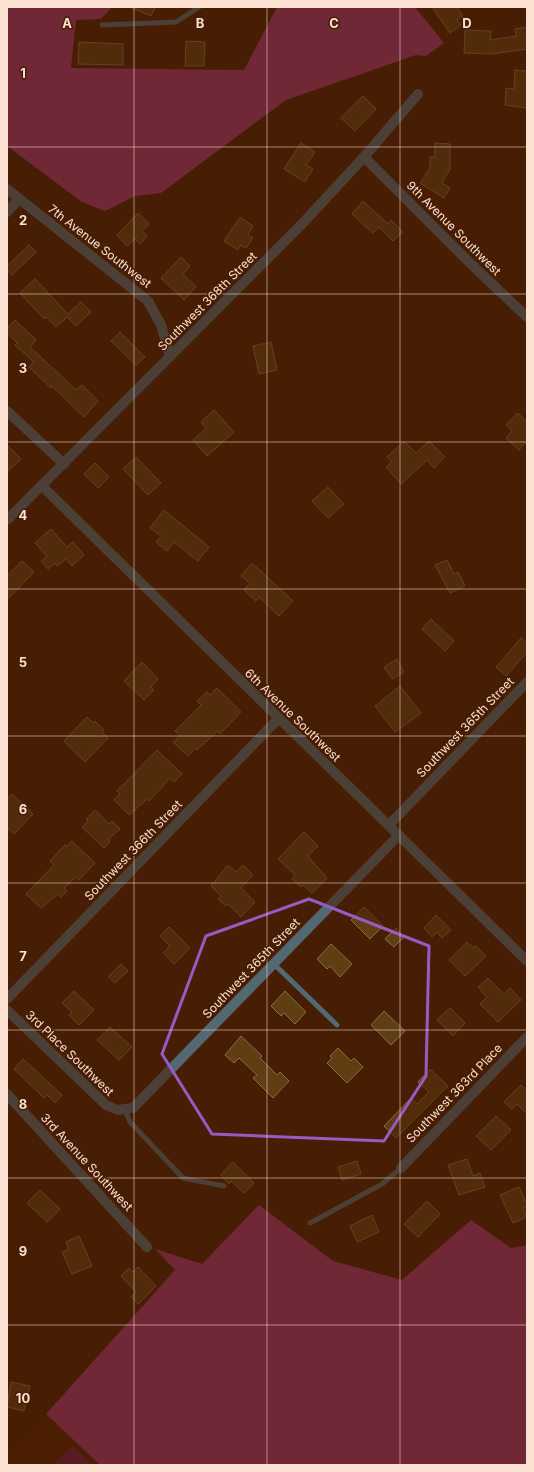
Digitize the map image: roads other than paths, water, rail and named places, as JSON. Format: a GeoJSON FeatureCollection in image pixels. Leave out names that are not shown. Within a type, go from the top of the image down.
{"type":"FeatureCollection","features":[{"type":"Feature","properties":{"kind":"street","name":"Southwest 368th Street"},"geometry":{"type":"LineString","coordinates":[[7,520],[302,224],[364,157],[418,94]]}},
{"type":"Feature","properties":{"kind":"street","name":"9th Avenue Southwest"},"geometry":{"type":"LineString","coordinates":[[364,157],[527,318]]}},
{"type":"Feature","properties":{"kind":"street","name":"7th Avenue Southwest"},"geometry":{"type":"LineString","coordinates":[[7,189],[148,301],[160,325],[170,356]]}},
{"type":"Feature","properties":{"kind":"street"},"geometry":{"type":"LineString","coordinates":[[7,212],[20,199]]}},
{"type":"Feature","properties":{"kind":"street"},"geometry":{"type":"LineString","coordinates":[[7,411],[64,464]]}},
{"type":"Feature","properties":{"kind":"street","name":"6th Avenue Southwest"},"geometry":{"type":"LineString","coordinates":[[42,486],[527,962]]}},
{"type":"Feature","properties":{"kind":"street","name":"Southwest 365th Street"},"geometry":{"type":"LineString","coordinates":[[388,825],[527,682]]}},
{"type":"Feature","properties":{"kind":"street","name":"Southwest 366th Street"},"geometry":{"type":"LineString","coordinates":[[7,1000],[278,719]]}},
{"type":"Feature","properties":{"kind":"street","name":"Southwest 365th Street"},"geometry":{"type":"LineString","coordinates":[[122,1110],[133,1108],[399,835]]}},
{"type":"Feature","properties":{"kind":"street","name":"3rd Place Southwest"},"geometry":{"type":"LineString","coordinates":[[7,1010],[106,1105],[122,1110]]}},
{"type":"Feature","properties":{"kind":"street","name":"Southwest 363rd Place"},"geometry":{"type":"LineString","coordinates":[[400,1168],[527,1037]]}},
{"type":"Feature","properties":{"kind":"street","name":"3rd Avenue Southwest"},"geometry":{"type":"LineString","coordinates":[[7,1094],[147,1247]]}},
{"type":"Feature","properties":{"kind":"lane"},"geometry":{"type":"LineString","coordinates":[[102,25],[176,22],[199,7]]}},
{"type":"Feature","properties":{"kind":"lane"},"geometry":{"type":"LineString","coordinates":[[274,964],[338,1026]]}},
{"type":"Feature","properties":{"kind":"lane"},"geometry":{"type":"LineString","coordinates":[[122,1110],[130,1122],[183,1178],[224,1186]]}},
{"type":"Feature","properties":{"kind":"lane"},"geometry":{"type":"LineString","coordinates":[[310,1223],[382,1184],[400,1168]]}}]}
